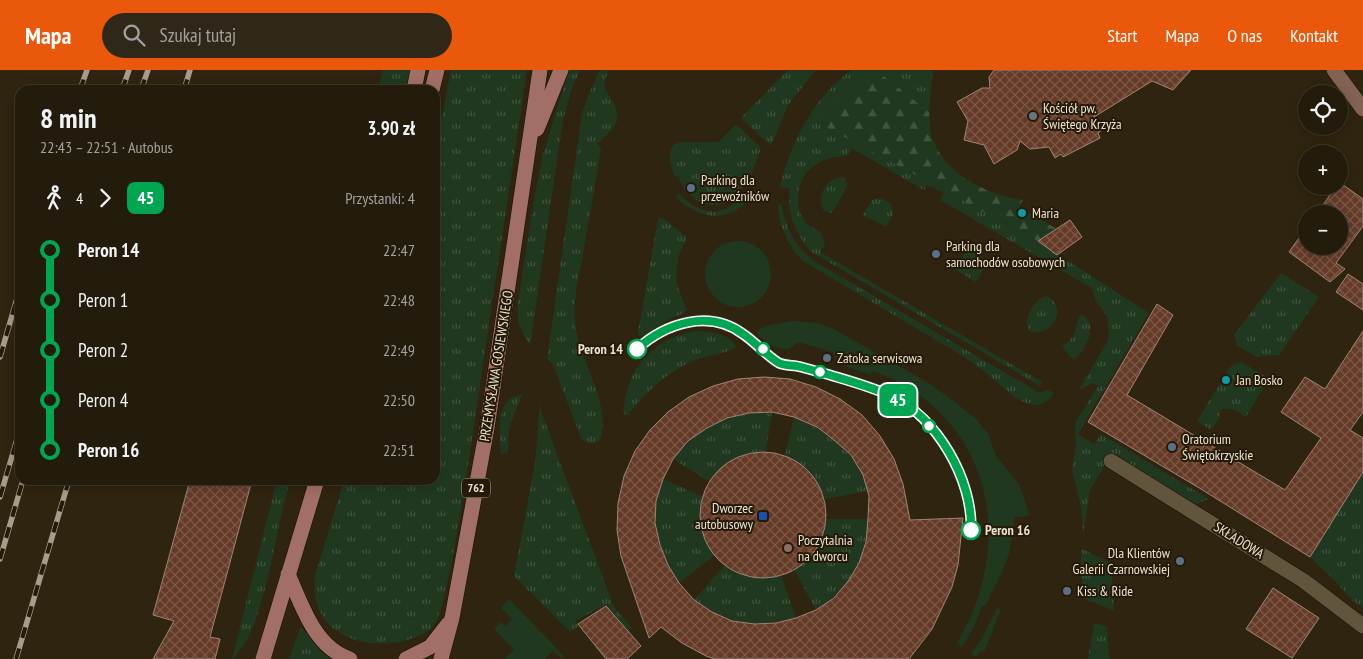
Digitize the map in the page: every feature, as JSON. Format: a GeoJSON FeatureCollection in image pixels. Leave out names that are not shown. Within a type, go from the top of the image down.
{"type":"FeatureCollection","features":[{"type":"Feature","properties":{"kind":"main road"},"geometry":{"type":"LineString","coordinates":[[415,85],[418,70]]}},
{"type":"Feature","properties":{"kind":"main road"},"geometry":{"type":"LineString","coordinates":[[433,85],[437,70]]}},
{"type":"Feature","properties":{"kind":"main road","name":"PRZEMYSŁAWA GOSIEWSKIEGO"},"geometry":{"type":"LineString","coordinates":[[441,659],[452,618],[487,428],[540,70]]}},
{"type":"Feature","properties":{"kind":"main road"},"geometry":{"type":"LineString","coordinates":[[528,152],[561,70]]}},
{"type":"Feature","properties":{"kind":"main road"},"geometry":{"type":"LineString","coordinates":[[1334,70],[1363,109]]}},
{"type":"Feature","properties":{"kind":"main road"},"geometry":{"type":"LineString","coordinates":[[263,659],[316,485]]}},
{"type":"Feature","properties":{"kind":"main road"},"geometry":{"type":"LineString","coordinates":[[288,574],[314,629],[326,645],[350,659]]}},
{"type":"Feature","properties":{"kind":"main road"},"geometry":{"type":"LineString","coordinates":[[406,659],[430,647],[452,618]]}},
{"type":"Feature","properties":{"kind":"street","name":"SKŁADOWA"},"geometry":{"type":"LineString","coordinates":[[1111,461],[1304,581],[1363,626]]}},
{"type":"Feature","properties":{"kind":"green space"},"geometry":{"type":"Polygon","coordinates":[[[383,70],[410,70],[406,85],[379,85],[383,70]]]}},
{"type":"Feature","properties":{"kind":"green space"},"geometry":{"type":"Polygon","coordinates":[[[451,70],[527,70],[465,485],[453,556],[442,605],[438,618],[431,629],[413,638],[393,643],[372,643],[352,639],[335,630],[322,616],[315,596],[316,572],[342,485],[440,485],[440,125],[451,70]]]}},
{"type":"Feature","properties":{"kind":"green space"},"geometry":{"type":"Polygon","coordinates":[[[569,70],[580,70],[572,88],[563,120],[530,345],[518,321],[518,302],[542,158],[569,70]]]}},
{"type":"Feature","properties":{"kind":"green space"},"geometry":{"type":"Polygon","coordinates":[[[600,70],[608,70],[604,86],[616,109],[617,119],[612,129],[597,144],[601,149],[575,304],[577,336],[598,393],[603,423],[601,438],[591,444],[581,438],[556,372],[547,359],[582,114],[600,70]]]}},
{"type":"Feature","properties":{"kind":"green space"},"geometry":{"type":"Polygon","coordinates":[[[788,70],[816,70],[788,105],[771,146],[741,118],[788,70]]]}},
{"type":"Feature","properties":{"kind":"green space"},"geometry":{"type":"Polygon","coordinates":[[[851,70],[872,70],[816,121],[1038,241],[1065,261],[1068,261],[1149,313],[1078,434],[1094,444],[1101,434],[1209,499],[1193,505],[1111,455],[1090,490],[1083,537],[1082,512],[1072,470],[1076,445],[1075,428],[1076,422],[1098,386],[1092,383],[1079,390],[1108,340],[1107,316],[1095,300],[1092,288],[940,200],[944,193],[927,185],[924,190],[851,148],[847,156],[820,162],[806,173],[799,190],[798,203],[805,222],[821,233],[825,244],[820,252],[1042,382],[1040,386],[810,251],[793,222],[789,198],[790,189],[780,187],[790,153],[805,122],[825,94],[851,70]]]}},
{"type":"Feature","properties":{"kind":"green space"},"geometry":{"type":"Polygon","coordinates":[[[872,70],[876,70],[929,112],[930,130],[933,140],[939,152],[958,173],[983,188],[1023,200],[1019,207],[1057,229],[1038,241],[815,121],[872,70]]]}},
{"type":"Feature","properties":{"kind":"green space"},"geometry":{"type":"Polygon","coordinates":[[[876,70],[933,70],[929,112],[876,70]]]}},
{"type":"Feature","properties":{"kind":"green space"},"geometry":{"type":"Polygon","coordinates":[[[736,124],[761,148],[751,175],[746,176],[741,189],[733,198],[724,203],[714,205],[703,203],[694,198],[685,189],[678,177],[674,176],[670,152],[679,142],[718,142],[736,124]]]}},
{"type":"Feature","properties":{"kind":"green space"},"geometry":{"type":"Polygon","coordinates":[[[839,177],[846,179],[847,187],[834,210],[831,213],[824,211],[821,200],[823,190],[830,182],[839,177]]]}},
{"type":"Feature","properties":{"kind":"green space"},"geometry":{"type":"Polygon","coordinates":[[[753,191],[746,202],[737,210],[717,216],[695,211],[676,197],[679,194],[692,205],[706,211],[713,211],[729,207],[753,191]]]}},
{"type":"Feature","properties":{"kind":"green space"},"geometry":{"type":"Polygon","coordinates":[[[881,198],[891,204],[893,214],[886,227],[863,215],[872,200],[881,198]]]}},
{"type":"Feature","properties":{"kind":"green space"},"geometry":{"type":"Polygon","coordinates":[[[778,203],[782,206],[792,237],[807,256],[814,261],[1040,393],[1047,390],[1054,393],[1047,401],[1039,404],[1031,404],[1015,397],[980,368],[958,353],[803,261],[793,249],[785,234],[778,210],[778,203]]]}},
{"type":"Feature","properties":{"kind":"green space"},"geometry":{"type":"Polygon","coordinates":[[[658,218],[662,218],[686,236],[678,257],[676,275],[678,288],[687,310],[647,334],[639,336],[638,333],[658,218]]]}},
{"type":"Feature","properties":{"kind":"green space"},"geometry":{"type":"Polygon","coordinates":[[[731,241],[745,241],[757,246],[766,255],[771,267],[769,287],[762,298],[745,307],[731,307],[719,302],[710,293],[705,281],[705,267],[710,255],[719,246],[731,241]]]}},
{"type":"Feature","properties":{"kind":"green space"},"geometry":{"type":"Polygon","coordinates":[[[973,252],[982,257],[985,267],[976,282],[956,270],[964,254],[973,252]]]}},
{"type":"Feature","properties":{"kind":"green space"},"geometry":{"type":"Polygon","coordinates":[[[1281,273],[1319,297],[1279,355],[1257,357],[1237,346],[1234,335],[1281,273]]]}},
{"type":"Feature","properties":{"kind":"green space"},"geometry":{"type":"Polygon","coordinates":[[[1046,296],[1057,307],[1056,320],[1045,330],[1038,332],[1029,331],[1027,322],[1031,310],[1037,301],[1046,296]]]}},
{"type":"Feature","properties":{"kind":"green space"},"geometry":{"type":"Polygon","coordinates":[[[1082,315],[1090,325],[1090,331],[1083,350],[1075,360],[1070,357],[1062,346],[1072,337],[1079,316],[1082,315]]]}},
{"type":"Feature","properties":{"kind":"green space"},"geometry":{"type":"Polygon","coordinates":[[[792,321],[819,323],[832,328],[927,382],[955,402],[976,419],[988,433],[996,456],[1019,484],[1029,516],[1015,517],[1009,554],[1001,574],[985,606],[982,606],[974,627],[962,647],[957,643],[973,610],[984,576],[988,541],[987,507],[979,474],[964,444],[943,416],[914,391],[904,385],[872,371],[871,375],[839,364],[833,352],[798,342],[788,349],[775,347],[757,332],[764,326],[792,321]]]}},
{"type":"Feature","properties":{"kind":"green space"},"geometry":{"type":"Polygon","coordinates":[[[698,331],[725,336],[736,347],[723,353],[698,359],[668,375],[628,415],[625,415],[623,411],[626,394],[640,363],[665,341],[676,336],[698,331]]]}},
{"type":"Feature","properties":{"kind":"green space"},"geometry":{"type":"Polygon","coordinates":[[[1240,362],[1269,378],[1246,417],[1233,409],[1221,409],[1219,418],[1211,430],[1197,421],[1230,367],[1240,362]]]}},
{"type":"Feature","properties":{"kind":"green space"},"geometry":{"type":"Polygon","coordinates":[[[522,394],[509,428],[508,452],[501,455],[500,425],[503,410],[510,398],[522,394]]]}},
{"type":"Feature","properties":{"kind":"green space"},"geometry":{"type":"Polygon","coordinates":[[[540,403],[541,411],[614,607],[632,628],[629,631],[605,605],[575,621],[579,626],[570,632],[514,576],[535,463],[540,403]]]}},
{"type":"Feature","properties":{"kind":"green space"},"geometry":{"type":"Polygon","coordinates":[[[772,412],[766,451],[749,453],[734,459],[721,468],[710,482],[673,459],[694,437],[716,423],[742,415],[772,412]]]}},
{"type":"Feature","properties":{"kind":"green space"},"geometry":{"type":"Polygon","coordinates":[[[794,417],[831,438],[849,455],[857,465],[868,491],[825,499],[819,485],[810,472],[785,455],[794,417]]]}},
{"type":"Feature","properties":{"kind":"green space"},"geometry":{"type":"Polygon","coordinates":[[[1363,472],[1363,608],[1352,600],[1310,557],[1363,472]]]}},
{"type":"Feature","properties":{"kind":"green space"},"geometry":{"type":"Polygon","coordinates":[[[663,479],[703,497],[702,527],[707,542],[715,555],[679,583],[660,544],[656,523],[656,501],[663,479]]]}},
{"type":"Feature","properties":{"kind":"green space"},"geometry":{"type":"Polygon","coordinates":[[[276,485],[289,485],[259,611],[246,641],[234,659],[232,659],[276,485]]]}},
{"type":"Feature","properties":{"kind":"green space"},"geometry":{"type":"Polygon","coordinates":[[[826,519],[868,519],[860,560],[848,582],[829,601],[816,610],[794,569],[807,560],[817,548],[823,534],[826,519]]]}},
{"type":"Feature","properties":{"kind":"green space"},"geometry":{"type":"Polygon","coordinates":[[[1082,549],[1111,563],[1114,611],[1084,598],[1080,569],[1082,549]]]}},
{"type":"Feature","properties":{"kind":"green space"},"geometry":{"type":"Polygon","coordinates":[[[725,565],[752,576],[766,578],[781,575],[796,618],[767,623],[743,622],[720,615],[694,600],[725,565]]]}},
{"type":"Feature","properties":{"kind":"green space"},"geometry":{"type":"Polygon","coordinates":[[[509,599],[564,656],[561,659],[553,651],[545,659],[504,659],[514,650],[494,629],[501,622],[505,626],[512,619],[501,608],[509,599]]]}},
{"type":"Feature","properties":{"kind":"green space"},"geometry":{"type":"Polygon","coordinates":[[[997,608],[1000,609],[1000,612],[984,652],[981,651],[976,657],[971,654],[981,640],[997,608]]]}},
{"type":"Feature","properties":{"kind":"green space"},"geometry":{"type":"Polygon","coordinates":[[[1094,623],[1107,626],[1109,659],[1088,659],[1094,623]]]}},
{"type":"Feature","properties":{"kind":"green space"},"geometry":{"type":"Polygon","coordinates":[[[300,628],[324,655],[330,659],[289,659],[300,628]]]}},
{"type":"Feature","properties":{"kind":"building","name":"Kościół pw. Świętego Krzyża"},"geometry":{"type":"Polygon","coordinates":[[[994,70],[1191,70],[1173,90],[1152,81],[1094,117],[1102,130],[1098,133],[1100,138],[1063,157],[1061,154],[1055,158],[1049,147],[1030,149],[1020,141],[1017,150],[994,164],[984,145],[964,140],[968,121],[957,102],[982,88],[990,88],[989,77],[994,70]]]}},
{"type":"Feature","properties":{"kind":"building"},"geometry":{"type":"Polygon","coordinates":[[[1348,188],[1363,199],[1363,226],[1348,247],[1348,205],[1323,205],[1330,195],[1348,195],[1348,188]]]}},
{"type":"Feature","properties":{"kind":"building"},"geometry":{"type":"Polygon","coordinates":[[[1070,220],[1082,237],[1057,255],[1038,241],[1070,220]]]}},
{"type":"Feature","properties":{"kind":"building"},"geometry":{"type":"Polygon","coordinates":[[[1298,239],[1298,255],[1342,255],[1336,263],[1345,269],[1330,282],[1289,252],[1298,239]]]}},
{"type":"Feature","properties":{"kind":"building"},"geometry":{"type":"Polygon","coordinates":[[[1348,274],[1363,284],[1363,310],[1336,292],[1348,274]]]}},
{"type":"Feature","properties":{"kind":"building"},"geometry":{"type":"Polygon","coordinates":[[[1157,304],[1173,315],[1127,395],[1285,490],[1321,438],[1281,412],[1305,377],[1325,389],[1363,331],[1363,412],[1350,430],[1363,438],[1363,472],[1310,557],[1088,422],[1157,304]]]}},
{"type":"Feature","properties":{"kind":"building"},"geometry":{"type":"Polygon","coordinates":[[[764,377],[790,379],[816,387],[840,399],[862,415],[880,436],[894,459],[903,484],[910,520],[963,518],[958,565],[952,587],[932,629],[909,659],[715,659],[682,643],[661,627],[649,638],[621,556],[617,530],[618,503],[624,476],[635,451],[650,430],[668,412],[689,397],[713,386],[738,379],[764,377]],[[772,412],[749,413],[727,418],[707,428],[688,441],[673,459],[663,479],[656,501],[655,523],[660,545],[668,565],[679,583],[694,600],[712,612],[732,621],[755,624],[776,623],[816,610],[834,598],[849,580],[859,563],[866,542],[869,496],[863,475],[851,455],[834,440],[817,427],[794,417],[772,412]]]}},
{"type":"Feature","properties":{"kind":"building","name":"Dworzec autobusowy"},"geometry":{"type":"Polygon","coordinates":[[[763,452],[787,457],[808,470],[821,491],[826,515],[821,539],[808,560],[787,573],[763,578],[739,573],[718,560],[705,539],[700,515],[705,491],[718,470],[739,457],[763,452]]]}},
{"type":"Feature","properties":{"kind":"building"},"geometry":{"type":"Polygon","coordinates":[[[189,485],[251,485],[210,637],[220,639],[215,659],[153,659],[174,621],[153,615],[189,485]]]}},
{"type":"Feature","properties":{"kind":"building"},"geometry":{"type":"Polygon","coordinates":[[[1273,588],[1319,618],[1292,658],[1246,629],[1273,588]]]}},
{"type":"Feature","properties":{"kind":"building"},"geometry":{"type":"Polygon","coordinates":[[[606,606],[641,646],[627,659],[606,659],[578,624],[606,606]]]}},
{"type":"Feature","properties":{"kind":"railway"},"geometry":{"type":"LineString","coordinates":[[82,85],[87,70]]}},
{"type":"Feature","properties":{"kind":"railway"},"geometry":{"type":"LineString","coordinates":[[124,85],[129,70]]}},
{"type":"Feature","properties":{"kind":"railway"},"geometry":{"type":"LineString","coordinates":[[143,85],[148,70]]}},
{"type":"Feature","properties":{"kind":"railway"},"geometry":{"type":"LineString","coordinates":[[186,85],[190,70]]}},
{"type":"Feature","properties":{"kind":"railway"},"geometry":{"type":"LineString","coordinates":[[0,357],[15,305]]}},
{"type":"Feature","properties":{"kind":"railway"},"geometry":{"type":"LineString","coordinates":[[0,497],[15,446]]}},
{"type":"Feature","properties":{"kind":"railway"},"geometry":{"type":"LineString","coordinates":[[0,559],[22,485]]}},
{"type":"Feature","properties":{"kind":"railway"},"geometry":{"type":"LineString","coordinates":[[16,659],[68,485]]}},
{"type":"Feature","properties":{"kind":"bus line","name":"45"},"geometry":{"type":"LineString","coordinates":[[637,349],[648,339],[665,329],[699,320],[715,320],[730,325],[744,334],[779,363],[823,373],[892,397],[916,412],[954,458],[965,484],[969,502],[971,530]]}},
{"type":"Feature","properties":{"kind":"place","name":"Kościół pw. Świętego Krzyża"},"geometry":{"type":"Point","coordinates":[1033,116]}},
{"type":"Feature","properties":{"kind":"place","name":"Parking dla przewoźników"},"geometry":{"type":"Point","coordinates":[691,188]}},
{"type":"Feature","properties":{"kind":"place","name":"Maria"},"geometry":{"type":"Point","coordinates":[1022,213]}},
{"type":"Feature","properties":{"kind":"place","name":"Parking dla samochodów osobowych"},"geometry":{"type":"Point","coordinates":[936,254]}},
{"type":"Feature","properties":{"kind":"place","name":"Peron 14"},"geometry":{"type":"Point","coordinates":[637,349]}},
{"type":"Feature","properties":{"kind":"place","name":"Zatoka serwisowa"},"geometry":{"type":"Point","coordinates":[827,358]}},
{"type":"Feature","properties":{"kind":"place","name":"Jan Bosko"},"geometry":{"type":"Point","coordinates":[1226,380]}},
{"type":"Feature","properties":{"kind":"place","name":"Oratorium Świętokrzyskie"},"geometry":{"type":"Point","coordinates":[1172,447]}},
{"type":"Feature","properties":{"kind":"place","name":"Dworzec autobusowy"},"geometry":{"type":"Point","coordinates":[763,516]}},
{"type":"Feature","properties":{"kind":"place","name":"Peron 16"},"geometry":{"type":"Point","coordinates":[971,530]}},
{"type":"Feature","properties":{"kind":"place","name":"Poczytalnia na dworcu"},"geometry":{"type":"Point","coordinates":[788,548]}},
{"type":"Feature","properties":{"kind":"place","name":"Dla Klientów Galerii Czarnowskiej"},"geometry":{"type":"Point","coordinates":[1180,561]}},
{"type":"Feature","properties":{"kind":"place","name":"Kiss & Ride"},"geometry":{"type":"Point","coordinates":[1067,591]}}]}
